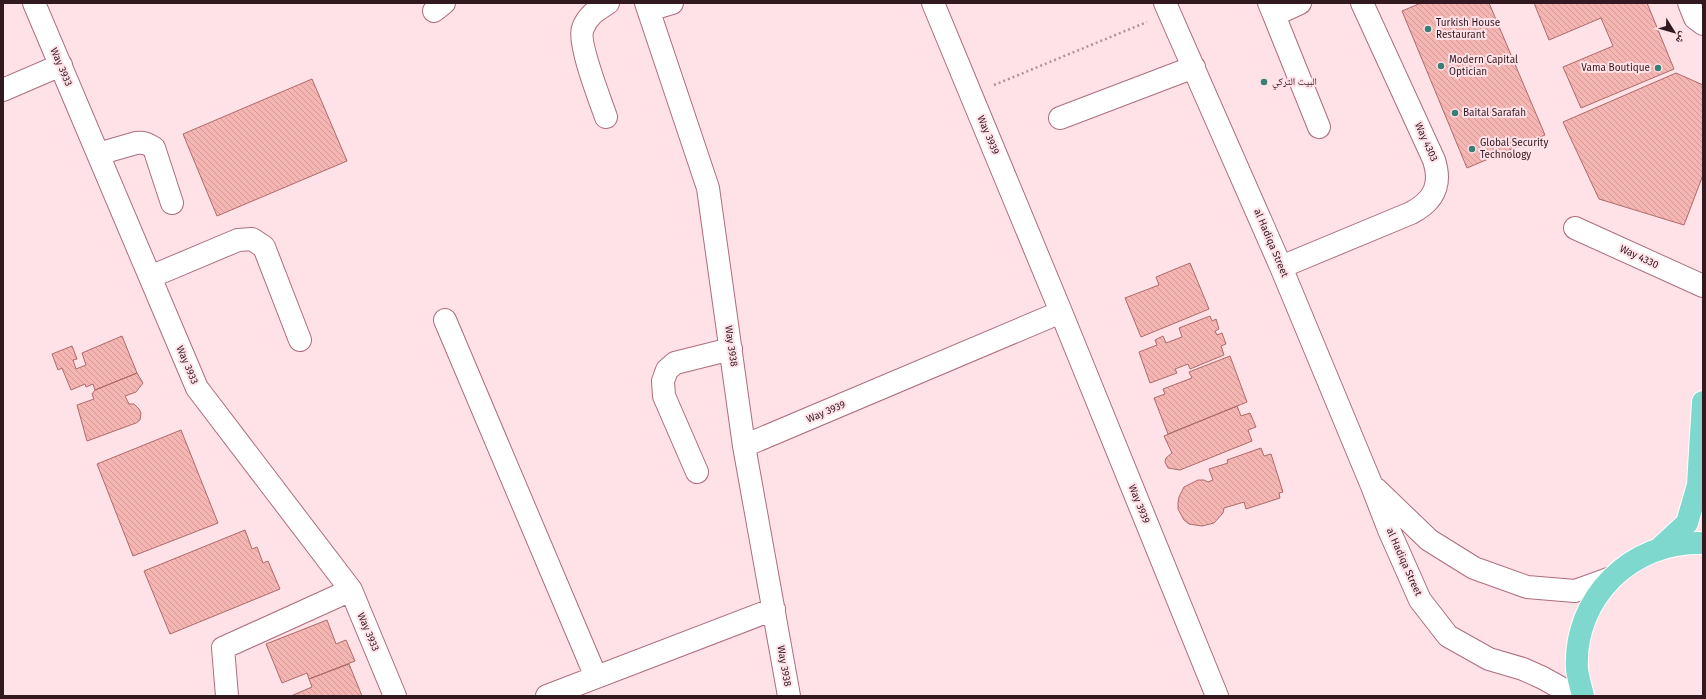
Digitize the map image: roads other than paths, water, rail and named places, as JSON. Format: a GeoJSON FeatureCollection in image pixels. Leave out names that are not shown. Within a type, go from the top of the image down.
{"type":"FeatureCollection","features":[{"type":"Feature","properties":{"kind":"main road"},"geometry":{"type":"LineString","coordinates":[[1660,548],[1687,523],[1698,485],[1703,402]]}},
{"type":"Feature","properties":{"kind":"main road"},"geometry":{"type":"LineString","coordinates":[[1583,696],[1577,670],[1580,636],[1591,605],[1611,578],[1634,560],[1660,548],[1688,543],[1703,543]]}},
{"type":"Feature","properties":{"kind":"street","name":"Way 3933"},"geometry":{"type":"LineString","coordinates":[[34,3],[197,388],[351,590],[395,696]]}},
{"type":"Feature","properties":{"kind":"street"},"geometry":{"type":"LineString","coordinates":[[606,117],[582,45],[582,29],[592,12],[608,3]]}},
{"type":"Feature","properties":{"kind":"street"},"geometry":{"type":"LineString","coordinates":[[647,7],[672,3]]}},
{"type":"Feature","properties":{"kind":"street","name":"Way 3939"},"geometry":{"type":"LineString","coordinates":[[933,3],[1061,312],[1217,696]]}},
{"type":"Feature","properties":{"kind":"street"},"geometry":{"type":"LineString","coordinates":[[1300,3],[1271,9],[1319,127]]}},
{"type":"Feature","properties":{"kind":"street"},"geometry":{"type":"LineString","coordinates":[[1689,3],[1695,18],[1703,24]]}},
{"type":"Feature","properties":{"kind":"street","name":"Way 4303"},"geometry":{"type":"LineString","coordinates":[[1281,267],[1411,213],[1422,207],[1431,197],[1437,185],[1438,172],[1434,160],[1370,6]]}},
{"type":"Feature","properties":{"kind":"street","name":"Way 3938"},"geometry":{"type":"LineString","coordinates":[[647,7],[708,188],[744,446],[789,696]]}},
{"type":"Feature","properties":{"kind":"street","name":"al Hadiqa Street"},"geometry":{"type":"LineString","coordinates":[[1167,8],[1281,267],[1389,530],[1420,600],[1448,636],[1489,659],[1523,669],[1543,678],[1574,696]]}},
{"type":"Feature","properties":{"kind":"street"},"geometry":{"type":"LineString","coordinates":[[3,90],[61,66]]}},
{"type":"Feature","properties":{"kind":"street"},"geometry":{"type":"LineString","coordinates":[[1060,118],[1194,67]]}},
{"type":"Feature","properties":{"kind":"street"},"geometry":{"type":"LineString","coordinates":[[98,154],[142,142],[154,148],[172,203]]}},
{"type":"Feature","properties":{"kind":"street","name":"Way 4330"},"geometry":{"type":"LineString","coordinates":[[1575,228],[1703,286]]}},
{"type":"Feature","properties":{"kind":"street"},"geometry":{"type":"LineString","coordinates":[[150,277],[238,240],[252,239],[264,247],[300,340]]}},
{"type":"Feature","properties":{"kind":"street","name":"Way 3939"},"geometry":{"type":"LineString","coordinates":[[744,446],[1061,312]]}},
{"type":"Feature","properties":{"kind":"street"},"geometry":{"type":"LineString","coordinates":[[445,320],[596,677]]}},
{"type":"Feature","properties":{"kind":"street"},"geometry":{"type":"LineString","coordinates":[[697,472],[664,396],[663,381],[668,370],[675,362],[731,349]]}},
{"type":"Feature","properties":{"kind":"street","name":"al Hadiqa Street"},"geometry":{"type":"LineString","coordinates":[[1372,486],[1429,540],[1474,568],[1526,587],[1575,591],[1611,578]]}},
{"type":"Feature","properties":{"kind":"street"},"geometry":{"type":"LineString","coordinates":[[227,696],[223,648],[351,590]]}},
{"type":"Feature","properties":{"kind":"street"},"geometry":{"type":"LineString","coordinates":[[547,696],[774,608]]}},
{"type":"Feature","properties":{"kind":"place","name":"Turkish House Restaurant"},"geometry":{"type":"Point","coordinates":[1428,29]}},
{"type":"Feature","properties":{"kind":"place","name":"Modern Capital Optician"},"geometry":{"type":"Point","coordinates":[1441,66]}},
{"type":"Feature","properties":{"kind":"place","name":"Vama Boutique"},"geometry":{"type":"Point","coordinates":[1658,68]}},
{"type":"Feature","properties":{"kind":"place","name":"البيت التركي"},"geometry":{"type":"Point","coordinates":[1264,82]}},
{"type":"Feature","properties":{"kind":"place","name":"Baital Sarafah"},"geometry":{"type":"Point","coordinates":[1455,113]}},
{"type":"Feature","properties":{"kind":"place","name":"Global Security Technology"},"geometry":{"type":"Point","coordinates":[1472,149]}}]}
